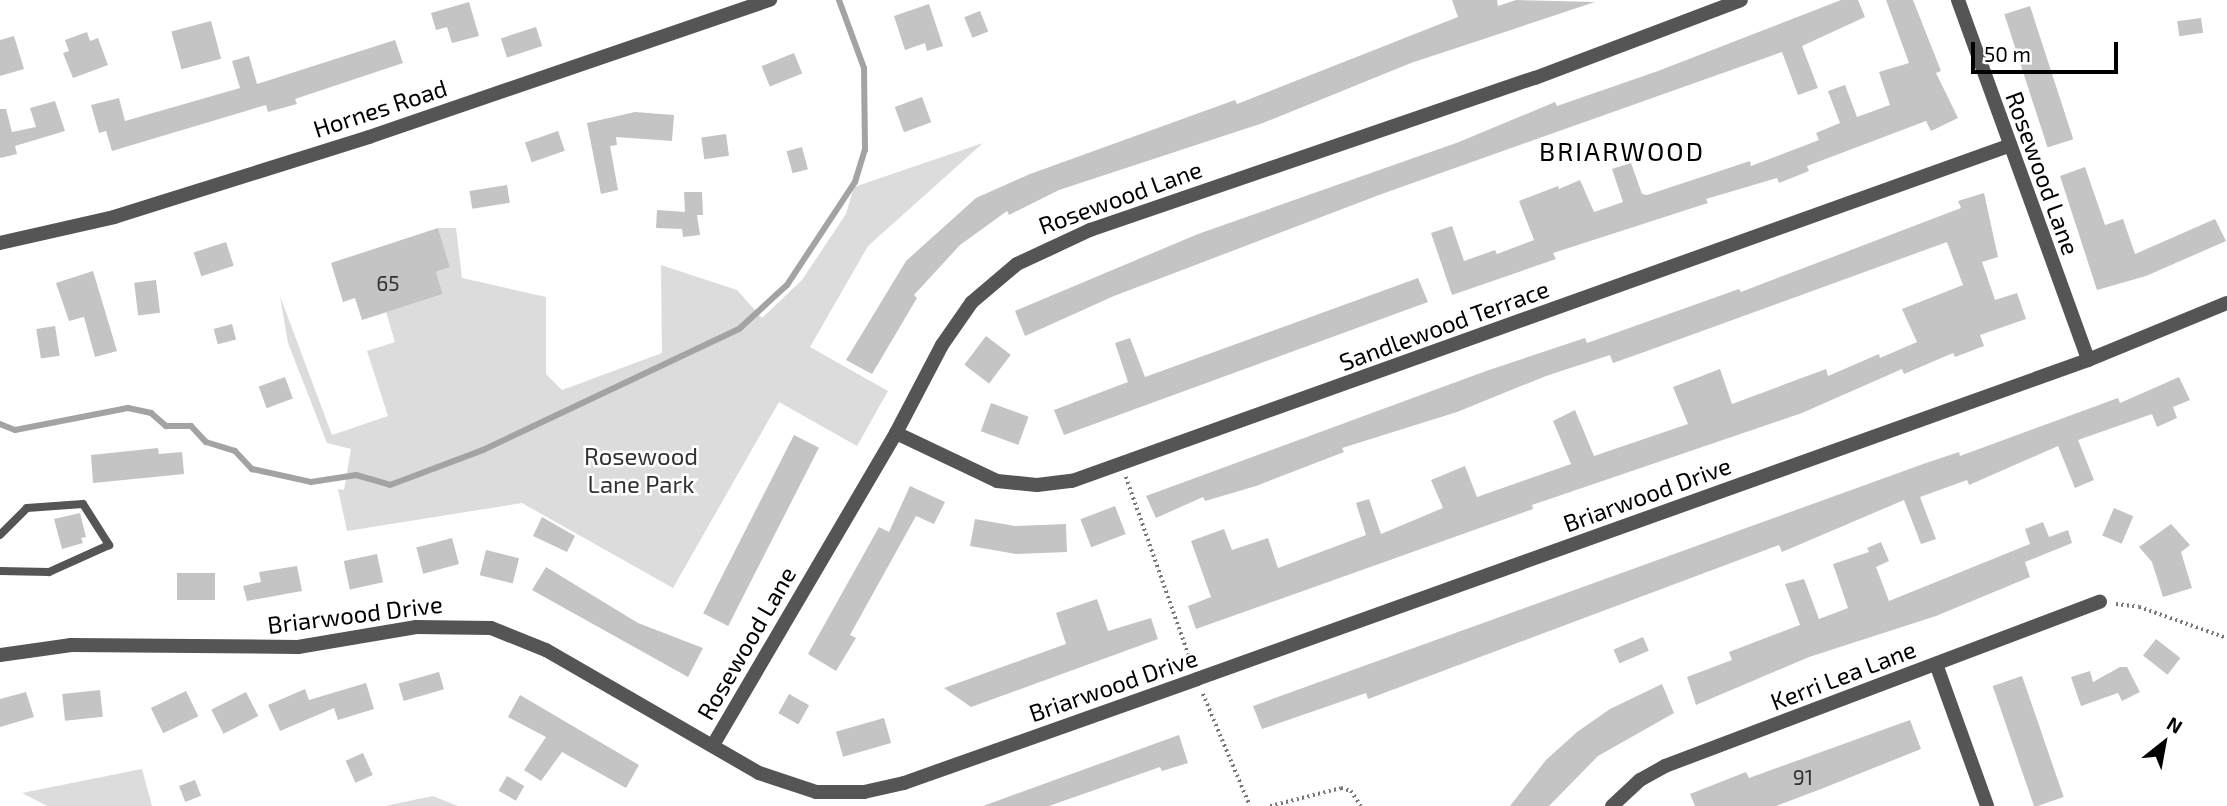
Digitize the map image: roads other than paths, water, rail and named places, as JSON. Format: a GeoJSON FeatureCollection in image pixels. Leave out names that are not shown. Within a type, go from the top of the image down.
{"type":"FeatureCollection","features":[{"type":"Feature","properties":{"kind":"street","name":"Hornes Road"},"geometry":{"type":"LineString","coordinates":[[0,243],[114,217],[770,0]]}},
{"type":"Feature","properties":{"kind":"street","name":"Rosewood Lane"},"geometry":{"type":"LineString","coordinates":[[713,745],[896,433],[961,316],[1034,254],[1090,230],[1535,78],[1741,0]]}},
{"type":"Feature","properties":{"kind":"street","name":"Rosewood Lane"},"geometry":{"type":"LineString","coordinates":[[1958,0],[2008,146],[2088,360]]}},
{"type":"Feature","properties":{"kind":"street","name":"Sandlewood Terrace"},"geometry":{"type":"LineString","coordinates":[[896,433],[979,475],[1018,484],[1072,481],[2008,146]]}},
{"type":"Feature","properties":{"kind":"street","name":"Briarwood Drive"},"geometry":{"type":"LineString","coordinates":[[0,655],[71,645],[298,647],[416,627],[470,625],[526,640],[791,786],[816,792],[863,792],[904,783],[1197,680],[2088,360],[2227,303]]}},
{"type":"Feature","properties":{"kind":"street","name":"Kerri Lea Lane"},"geometry":{"type":"LineString","coordinates":[[1612,806],[1640,780],[1665,766],[2100,601]]}},
{"type":"Feature","properties":{"kind":"street"},"geometry":{"type":"LineString","coordinates":[[1937,664],[1987,806]]}},
{"type":"Feature","properties":{"kind":"lane"},"geometry":{"type":"LineString","coordinates":[[0,536],[27,508],[83,504],[109,545],[49,572],[0,571]]}},
{"type":"Feature","properties":{"kind":"waterway"},"geometry":{"type":"LineString","coordinates":[[0,424],[15,430],[128,408],[151,413],[166,426],[191,426],[206,442],[235,451],[252,469],[311,482],[356,475],[390,485],[483,450],[739,329],[787,285],[855,182],[865,150],[864,68],[839,0]]}},
{"type":"Feature","properties":{"kind":"district","name":"BRIARWOOD"},"geometry":{"type":"Point","coordinates":[1622,151]}},
{"type":"Feature","properties":{"kind":"park label","name":"Rosewood Lane Park"},"geometry":{"type":"Point","coordinates":[641,470]}}]}
